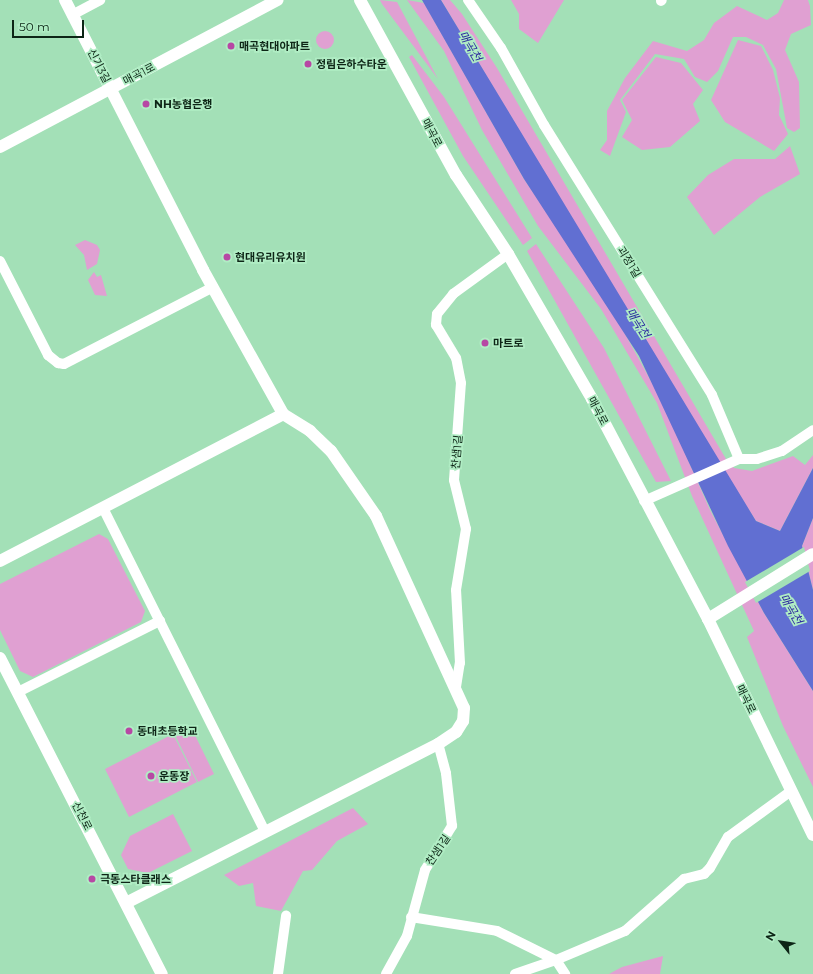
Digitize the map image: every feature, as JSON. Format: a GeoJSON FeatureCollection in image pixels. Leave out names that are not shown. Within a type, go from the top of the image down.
{"type":"FeatureCollection","features":[{"type":"Feature","properties":{"kind":"street","name":"신기3길"},"geometry":{"type":"LineString","coordinates":[[65,0],[213,287],[284,414]]}},
{"type":"Feature","properties":{"kind":"street"},"geometry":{"type":"LineString","coordinates":[[72,15],[100,0]]}},
{"type":"Feature","properties":{"kind":"street","name":"매곡로"},"geometry":{"type":"LineString","coordinates":[[360,0],[452,169],[508,254],[592,399],[644,501],[708,619],[813,835]]}},
{"type":"Feature","properties":{"kind":"street","name":"괴정1길"},"geometry":{"type":"LineString","coordinates":[[468,0],[501,48],[544,125],[712,395],[739,459]]}},
{"type":"Feature","properties":{"kind":"street","name":"매곡1로"},"geometry":{"type":"LineString","coordinates":[[0,147],[275,1]]}},
{"type":"Feature","properties":{"kind":"street","name":"찬샘1길"},"geometry":{"type":"LineString","coordinates":[[456,687],[460,663],[456,590],[466,529],[454,480],[461,383],[456,358],[436,325],[437,314],[453,294],[508,254]]}},
{"type":"Feature","properties":{"kind":"street"},"geometry":{"type":"LineString","coordinates":[[0,261],[48,355],[58,363],[64,364],[213,287]]}},
{"type":"Feature","properties":{"kind":"street"},"geometry":{"type":"LineString","coordinates":[[0,561],[284,414],[310,431],[331,451],[376,516],[456,687],[464,708],[463,721],[456,732],[438,744],[126,903]]}},
{"type":"Feature","properties":{"kind":"street"},"geometry":{"type":"LineString","coordinates":[[644,501],[739,459],[757,459],[782,451],[813,430]]}},
{"type":"Feature","properties":{"kind":"street"},"geometry":{"type":"LineString","coordinates":[[103,508],[265,832]]}},
{"type":"Feature","properties":{"kind":"street"},"geometry":{"type":"LineString","coordinates":[[708,619],[813,554]]}},
{"type":"Feature","properties":{"kind":"street"},"geometry":{"type":"LineString","coordinates":[[18,692],[160,621]]}},
{"type":"Feature","properties":{"kind":"street","name":"신천로"},"geometry":{"type":"LineString","coordinates":[[0,658],[162,974]]}},
{"type":"Feature","properties":{"kind":"street","name":"찬샘1길"},"geometry":{"type":"LineString","coordinates":[[386,974],[407,936],[425,870],[452,826],[446,773],[438,744]]}},
{"type":"Feature","properties":{"kind":"street"},"geometry":{"type":"LineString","coordinates":[[515,974],[556,960],[625,931],[684,879],[704,874],[710,868],[728,837],[791,791]]}},
{"type":"Feature","properties":{"kind":"street"},"geometry":{"type":"LineString","coordinates":[[278,974],[286,916]]}},
{"type":"Feature","properties":{"kind":"street"},"geometry":{"type":"LineString","coordinates":[[411,917],[498,931],[556,960],[565,974]]}},
{"type":"Feature","properties":{"kind":"shaded area"},"geometry":{"type":"Polygon","coordinates":[[[380,0],[397,2],[438,79],[382,4],[380,0]]]}},
{"type":"Feature","properties":{"kind":"shaded area"},"geometry":{"type":"Polygon","coordinates":[[[407,0],[424,3],[524,179],[609,305],[663,403],[710,510],[764,613],[813,691],[813,787],[783,726],[747,637],[754,631],[692,496],[657,403],[601,309],[538,226],[482,130],[444,51],[407,0]]]}},
{"type":"Feature","properties":{"kind":"shaded area"},"geometry":{"type":"Polygon","coordinates":[[[441,0],[450,0],[462,14],[497,68],[726,459],[734,468],[752,471],[793,456],[805,465],[813,455],[813,468],[780,531],[756,521],[714,455],[441,0]]]}},
{"type":"Feature","properties":{"kind":"shaded area"},"geometry":{"type":"Polygon","coordinates":[[[511,0],[564,0],[538,43],[519,29],[519,14],[511,0]]]}},
{"type":"Feature","properties":{"kind":"shaded area"},"geometry":{"type":"Polygon","coordinates":[[[784,0],[808,0],[810,6],[811,25],[791,34],[785,50],[799,82],[800,128],[794,132],[787,128],[776,69],[763,45],[746,37],[733,37],[718,71],[707,82],[695,77],[684,59],[655,54],[620,100],[626,112],[610,156],[600,150],[607,140],[607,111],[625,78],[653,41],[687,51],[704,40],[714,23],[737,6],[767,20],[778,13],[784,0]]]}},
{"type":"Feature","properties":{"kind":"shaded area"},"geometry":{"type":"Polygon","coordinates":[[[321,31],[329,31],[334,36],[332,47],[329,49],[321,49],[316,44],[316,36],[321,31]]]}},
{"type":"Feature","properties":{"kind":"shaded area"},"geometry":{"type":"Polygon","coordinates":[[[738,40],[761,46],[773,70],[780,98],[779,115],[788,134],[774,151],[725,122],[711,100],[738,40]]]}},
{"type":"Feature","properties":{"kind":"shaded area"},"geometry":{"type":"Polygon","coordinates":[[[412,55],[444,97],[532,238],[523,245],[463,156],[409,57],[412,55]]]}},
{"type":"Feature","properties":{"kind":"shaded area"},"geometry":{"type":"Polygon","coordinates":[[[656,57],[681,63],[703,90],[693,104],[700,121],[670,147],[642,150],[622,137],[632,120],[622,100],[656,57]]]}},
{"type":"Feature","properties":{"kind":"shaded area"},"geometry":{"type":"Polygon","coordinates":[[[790,146],[800,174],[760,197],[714,235],[687,197],[708,175],[734,159],[775,159],[790,146]]]}},
{"type":"Feature","properties":{"kind":"shaded area"},"geometry":{"type":"Polygon","coordinates":[[[85,240],[97,245],[100,250],[97,264],[87,270],[84,255],[75,245],[85,240]]]}},
{"type":"Feature","properties":{"kind":"shaded area"},"geometry":{"type":"Polygon","coordinates":[[[536,244],[604,348],[671,481],[656,482],[527,251],[536,244]]]}},
{"type":"Feature","properties":{"kind":"shaded area"},"geometry":{"type":"Polygon","coordinates":[[[94,272],[97,277],[101,275],[107,296],[95,295],[88,280],[94,272]]]}},
{"type":"Feature","properties":{"kind":"shaded area"},"geometry":{"type":"Polygon","coordinates":[[[813,518],[813,590],[802,546],[813,518]]]}},
{"type":"Feature","properties":{"kind":"shaded area"},"geometry":{"type":"Polygon","coordinates":[[[99,534],[108,539],[145,611],[141,622],[33,677],[20,671],[0,630],[0,584],[99,534]]]}},
{"type":"Feature","properties":{"kind":"shaded area"},"geometry":{"type":"Polygon","coordinates":[[[190,725],[214,774],[198,782],[174,733],[190,725]]]}},
{"type":"Feature","properties":{"kind":"shaded area","name":"운동장"},"geometry":{"type":"Polygon","coordinates":[[[173,734],[197,782],[129,817],[105,769],[173,734]]]}},
{"type":"Feature","properties":{"kind":"shaded area"},"geometry":{"type":"Polygon","coordinates":[[[353,808],[368,824],[337,841],[312,870],[303,871],[281,911],[256,906],[253,883],[239,886],[224,875],[353,808]]]}},
{"type":"Feature","properties":{"kind":"shaded area"},"geometry":{"type":"Polygon","coordinates":[[[173,814],[192,851],[148,873],[128,869],[121,855],[130,836],[173,814]]]}},
{"type":"Feature","properties":{"kind":"shaded area"},"geometry":{"type":"Polygon","coordinates":[[[663,956],[660,974],[609,974],[622,967],[663,956]]]}},
{"type":"Feature","properties":{"kind":"water","name":"매곡천"},"geometry":{"type":"Polygon","coordinates":[[[422,0],[441,0],[756,521],[780,531],[813,468],[813,518],[802,546],[813,590],[813,691],[764,613],[728,546],[639,356],[524,179],[422,0]]]}},
{"type":"Feature","properties":{"kind":"pier"},"geometry":{"type":"Polygon","coordinates":[[[804,547],[810,571],[756,603],[745,582],[804,547]]]}},
{"type":"Feature","properties":{"kind":"place","name":"매곡현대아파트"},"geometry":{"type":"Point","coordinates":[231,46]}},
{"type":"Feature","properties":{"kind":"place","name":"정림은하수타운"},"geometry":{"type":"Point","coordinates":[308,64]}},
{"type":"Feature","properties":{"kind":"place","name":"NH농협은행"},"geometry":{"type":"Point","coordinates":[146,104]}},
{"type":"Feature","properties":{"kind":"place","name":"현대유리유치원"},"geometry":{"type":"Point","coordinates":[227,257]}},
{"type":"Feature","properties":{"kind":"place","name":"마트로"},"geometry":{"type":"Point","coordinates":[485,343]}},
{"type":"Feature","properties":{"kind":"place","name":"동대초등학교"},"geometry":{"type":"Point","coordinates":[129,731]}},
{"type":"Feature","properties":{"kind":"place","name":"운동장"},"geometry":{"type":"Point","coordinates":[151,776]}},
{"type":"Feature","properties":{"kind":"place","name":"극동스타클래스"},"geometry":{"type":"Point","coordinates":[92,879]}}]}
